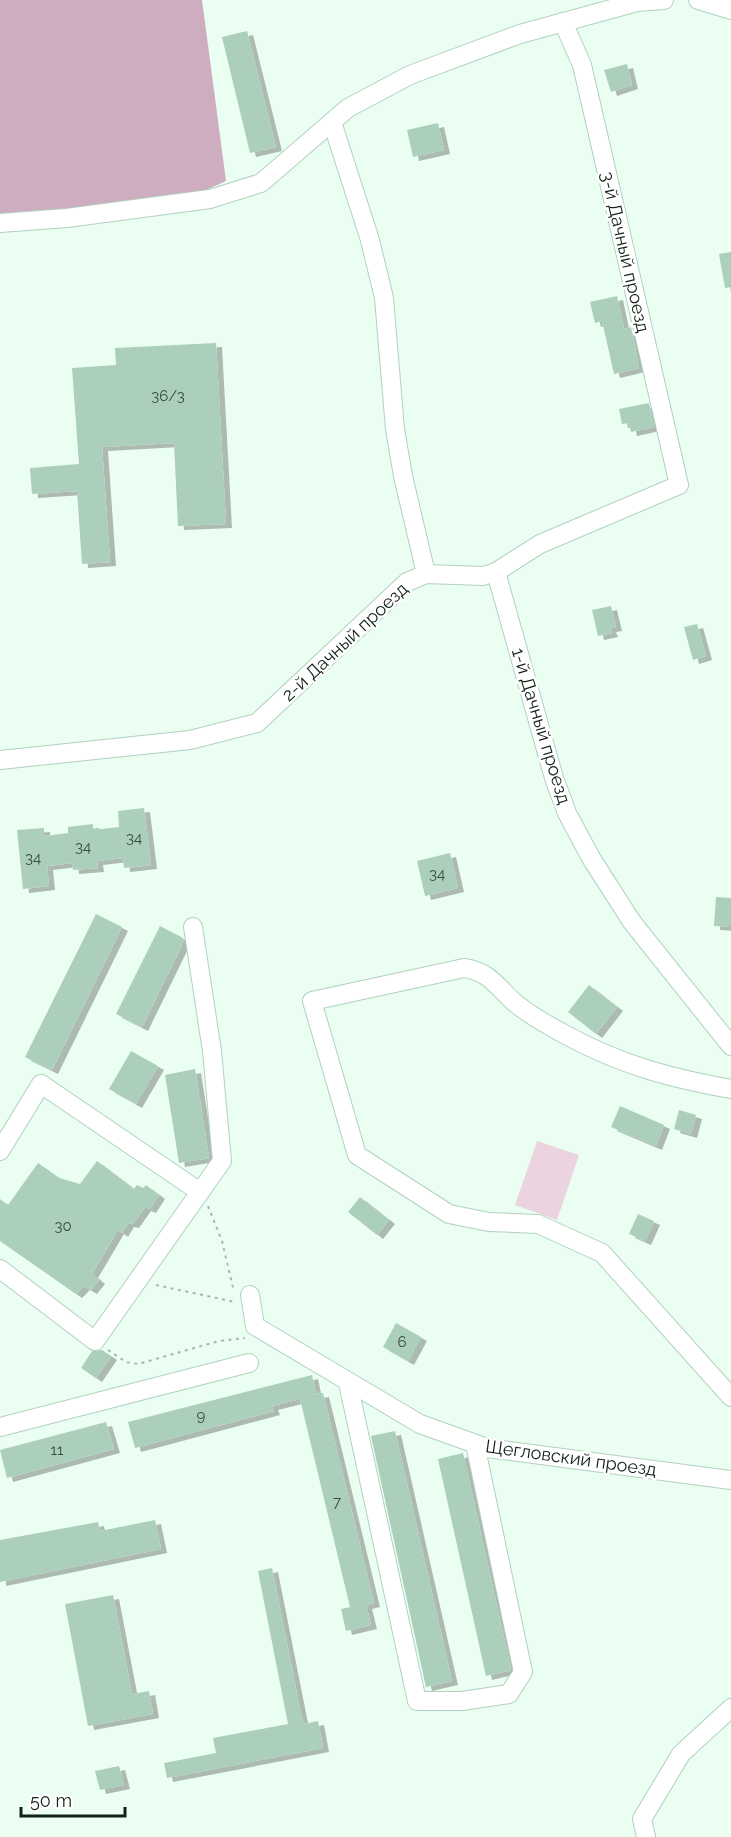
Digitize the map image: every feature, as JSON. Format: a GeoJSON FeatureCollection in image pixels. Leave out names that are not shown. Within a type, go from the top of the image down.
{"type":"FeatureCollection","features":[{"type":"Feature","properties":{"kind":"street"},"geometry":{"type":"LineString","coordinates":[[0,222],[67,218],[210,199],[261,183],[348,108],[410,75],[520,34],[637,2],[664,0]]}},
{"type":"Feature","properties":{"kind":"street"},"geometry":{"type":"LineString","coordinates":[[698,0],[731,10]]}},
{"type":"Feature","properties":{"kind":"street","name":"3-й Дачный проезд"},"geometry":{"type":"LineString","coordinates":[[563,22],[582,65],[679,485]]}},
{"type":"Feature","properties":{"kind":"street"},"geometry":{"type":"LineString","coordinates":[[332,122],[370,240],[384,298],[395,429],[403,476],[426,574]]}},
{"type":"Feature","properties":{"kind":"street","name":"2-й Дачный проезд"},"geometry":{"type":"LineString","coordinates":[[0,760],[190,740],[257,723],[407,582],[426,574],[483,576],[496,572],[540,544],[679,485]]}},
{"type":"Feature","properties":{"kind":"street","name":"1-й Дачный проезд"},"geometry":{"type":"LineString","coordinates":[[496,572],[554,778],[567,813],[591,858],[632,922],[731,1046]]}},
{"type":"Feature","properties":{"kind":"street"},"geometry":{"type":"LineString","coordinates":[[0,1269],[95,1341],[222,1161],[212,1051],[193,927]]}},
{"type":"Feature","properties":{"kind":"street"},"geometry":{"type":"LineString","coordinates":[[731,1089],[672,1079],[621,1062],[565,1034],[517,1004],[481,970],[464,968],[312,1001],[357,1155],[449,1214],[489,1221],[538,1224],[602,1253],[726,1392],[731,1410]]}},
{"type":"Feature","properties":{"kind":"street"},"geometry":{"type":"LineString","coordinates":[[0,1151],[42,1084],[200,1192]]}},
{"type":"Feature","properties":{"kind":"street","name":"Щегловский проезд"},"geometry":{"type":"LineString","coordinates":[[250,1295],[255,1326],[420,1424],[487,1448],[731,1480]]}},
{"type":"Feature","properties":{"kind":"street"},"geometry":{"type":"LineString","coordinates":[[0,1427],[249,1363]]}},
{"type":"Feature","properties":{"kind":"street"},"geometry":{"type":"LineString","coordinates":[[348,1383],[417,1701],[462,1701],[508,1694],[523,1672],[475,1444]]}},
{"type":"Feature","properties":{"kind":"street"},"geometry":{"type":"LineString","coordinates":[[646,1837],[642,1819],[681,1754],[731,1708]]}},
{"type":"Feature","properties":{"kind":"path"},"geometry":{"type":"LineString","coordinates":[[138,1280],[165,1288],[218,1296],[238,1303],[229,1278],[216,1223],[200,1192]]}},
{"type":"Feature","properties":{"kind":"path"},"geometry":{"type":"LineString","coordinates":[[95,1341],[126,1362],[138,1364],[219,1341],[247,1338]]}},
{"type":"Feature","properties":{"kind":"shaded area"},"geometry":{"type":"Polygon","coordinates":[[[0,0],[202,0],[226,181],[206,190],[65,210],[0,214],[0,0]]]}},
{"type":"Feature","properties":{"kind":"shaded area"},"geometry":{"type":"Polygon","coordinates":[[[537,1141],[579,1155],[557,1220],[515,1205],[537,1141]]]}},
{"type":"Feature","properties":{"kind":"building"},"geometry":{"type":"Polygon","coordinates":[[[247,31],[276,147],[250,153],[222,37],[247,31]]]}},
{"type":"Feature","properties":{"kind":"building"},"geometry":{"type":"Polygon","coordinates":[[[627,64],[632,85],[611,92],[604,70],[627,64]]]}},
{"type":"Feature","properties":{"kind":"building"},"geometry":{"type":"Polygon","coordinates":[[[438,123],[444,150],[413,157],[407,130],[438,123]]]}},
{"type":"Feature","properties":{"kind":"building"},"geometry":{"type":"Polygon","coordinates":[[[731,252],[731,287],[725,288],[719,254],[731,252]]]}},
{"type":"Feature","properties":{"kind":"building"},"geometry":{"type":"Polygon","coordinates":[[[617,296],[624,329],[631,327],[639,368],[614,374],[602,321],[595,323],[590,302],[617,296]]]}},
{"type":"Feature","properties":{"kind":"building"},"geometry":{"type":"Polygon","coordinates":[[[216,343],[226,524],[178,526],[174,443],[102,447],[110,562],[82,564],[77,491],[32,494],[30,468],[79,464],[72,368],[116,365],[115,348],[216,343]]]}},
{"type":"Feature","properties":{"kind":"building"},"geometry":{"type":"Polygon","coordinates":[[[649,403],[654,427],[631,432],[629,423],[622,424],[619,409],[649,403]]]}},
{"type":"Feature","properties":{"kind":"building"},"geometry":{"type":"Polygon","coordinates":[[[611,606],[616,627],[610,628],[612,633],[598,636],[592,610],[611,606]]]}},
{"type":"Feature","properties":{"kind":"building"},"geometry":{"type":"Polygon","coordinates":[[[697,624],[706,656],[693,660],[684,627],[697,624]]]}},
{"type":"Feature","properties":{"kind":"building"},"geometry":{"type":"Polygon","coordinates":[[[144,808],[151,865],[124,868],[123,858],[97,861],[98,868],[73,870],[72,863],[47,866],[49,886],[23,889],[17,830],[44,828],[44,836],[68,833],[68,827],[93,824],[93,830],[119,827],[118,811],[144,808]]]}},
{"type":"Feature","properties":{"kind":"building"},"geometry":{"type":"Polygon","coordinates":[[[450,853],[458,888],[425,896],[417,861],[450,853]]]}},
{"type":"Feature","properties":{"kind":"building"},"geometry":{"type":"Polygon","coordinates":[[[716,897],[731,898],[731,927],[714,926],[716,897]]]}},
{"type":"Feature","properties":{"kind":"building"},"geometry":{"type":"Polygon","coordinates":[[[96,914],[122,927],[52,1070],[25,1057],[96,914]]]}},
{"type":"Feature","properties":{"kind":"building"},"geometry":{"type":"Polygon","coordinates":[[[160,926],[183,938],[184,941],[142,1027],[116,1014],[160,926]]]}},
{"type":"Feature","properties":{"kind":"building"},"geometry":{"type":"Polygon","coordinates":[[[589,985],[617,1007],[596,1034],[568,1012],[589,985]]]}},
{"type":"Feature","properties":{"kind":"building"},"geometry":{"type":"Polygon","coordinates":[[[131,1051],[158,1066],[136,1104],[109,1089],[131,1051]]]}},
{"type":"Feature","properties":{"kind":"building"},"geometry":{"type":"Polygon","coordinates":[[[195,1069],[209,1158],[179,1163],[165,1075],[195,1069]]]}},
{"type":"Feature","properties":{"kind":"building"},"geometry":{"type":"Polygon","coordinates":[[[620,1106],[664,1125],[656,1146],[611,1127],[620,1106]]]}},
{"type":"Feature","properties":{"kind":"building"},"geometry":{"type":"Polygon","coordinates":[[[679,1110],[696,1115],[691,1134],[674,1129],[679,1110]]]}},
{"type":"Feature","properties":{"kind":"building"},"geometry":{"type":"Polygon","coordinates":[[[97,1161],[134,1189],[137,1185],[143,1188],[146,1185],[159,1195],[150,1209],[145,1207],[133,1224],[128,1223],[122,1233],[118,1230],[92,1274],[99,1280],[91,1290],[84,1286],[76,1294],[0,1241],[0,1199],[8,1205],[38,1163],[59,1178],[80,1184],[97,1161]]]}},
{"type":"Feature","properties":{"kind":"building"},"geometry":{"type":"Polygon","coordinates":[[[360,1197],[389,1220],[377,1235],[348,1212],[360,1197]]]}},
{"type":"Feature","properties":{"kind":"building"},"geometry":{"type":"Polygon","coordinates":[[[638,1214],[654,1221],[645,1241],[629,1234],[638,1214]]]}},
{"type":"Feature","properties":{"kind":"building"},"geometry":{"type":"Polygon","coordinates":[[[396,1323],[421,1337],[408,1361],[383,1347],[396,1323]]]}},
{"type":"Feature","properties":{"kind":"building"},"geometry":{"type":"Polygon","coordinates":[[[102,1350],[111,1356],[96,1378],[81,1368],[92,1351],[102,1350]]]}},
{"type":"Feature","properties":{"kind":"building"},"geometry":{"type":"Polygon","coordinates":[[[312,1375],[316,1394],[323,1393],[374,1603],[366,1605],[371,1625],[346,1631],[341,1609],[350,1607],[300,1399],[272,1406],[274,1411],[135,1448],[128,1422],[312,1375]]]}},
{"type":"Feature","properties":{"kind":"building"},"geometry":{"type":"Polygon","coordinates":[[[106,1422],[114,1449],[7,1478],[0,1450],[106,1422]]]}},
{"type":"Feature","properties":{"kind":"building"},"geometry":{"type":"Polygon","coordinates":[[[395,1431],[452,1681],[426,1687],[371,1436],[395,1431]]]}},
{"type":"Feature","properties":{"kind":"building"},"geometry":{"type":"Polygon","coordinates":[[[463,1453],[511,1670],[486,1676],[438,1459],[463,1453]]]}},
{"type":"Feature","properties":{"kind":"building"},"geometry":{"type":"Polygon","coordinates":[[[155,1520],[161,1549],[0,1582],[0,1540],[98,1522],[100,1531],[155,1520]]]}},
{"type":"Feature","properties":{"kind":"building"},"geometry":{"type":"Polygon","coordinates":[[[272,1568],[303,1724],[318,1721],[323,1748],[167,1778],[164,1763],[216,1753],[213,1738],[288,1724],[258,1571],[272,1568]]]}},
{"type":"Feature","properties":{"kind":"building"},"geometry":{"type":"Polygon","coordinates":[[[113,1595],[132,1694],[149,1691],[153,1714],[88,1726],[65,1604],[113,1595]]]}},
{"type":"Feature","properties":{"kind":"building"},"geometry":{"type":"Polygon","coordinates":[[[119,1766],[124,1785],[100,1790],[95,1771],[119,1766]]]}}]}
